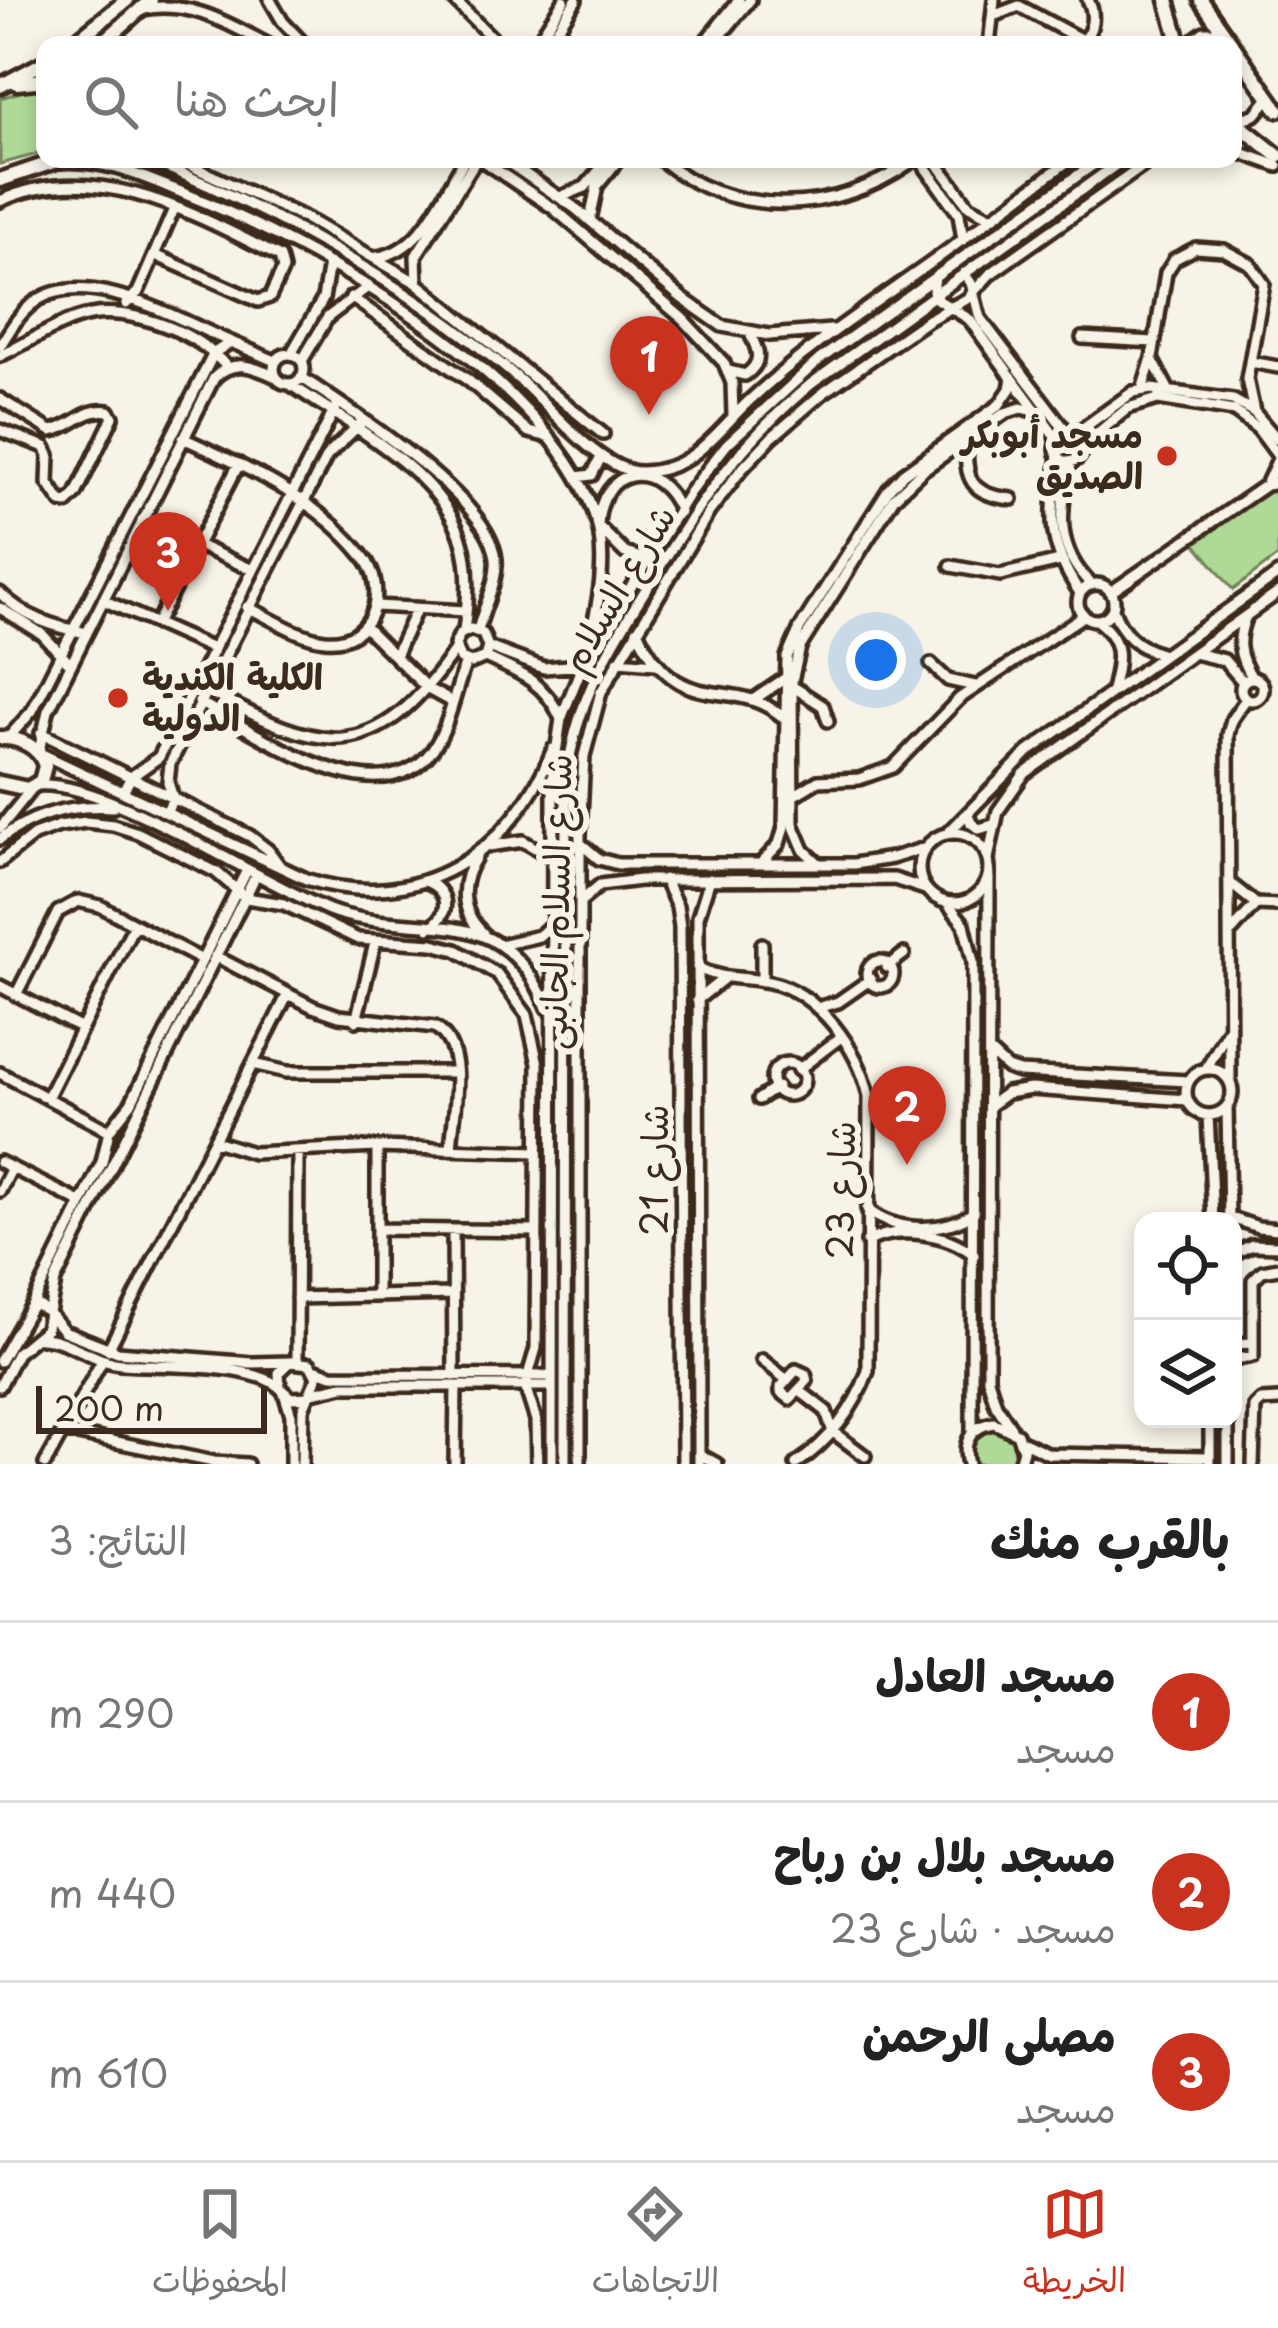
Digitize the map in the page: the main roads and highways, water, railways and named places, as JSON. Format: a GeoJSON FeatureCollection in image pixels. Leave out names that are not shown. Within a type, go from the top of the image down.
{"type":"FeatureCollection","features":[{"type":"Feature","properties":{"kind":"place","name":"مسجد العادل"},"geometry":{"type":"Point","coordinates":[649,415]}},
{"type":"Feature","properties":{"kind":"place","name":"مسجد أبوبكر الصديق"},"geometry":{"type":"Point","coordinates":[1167,456]}},
{"type":"Feature","properties":{"kind":"place","name":"مصلى الرحمن"},"geometry":{"type":"Point","coordinates":[168,611]}},
{"type":"Feature","properties":{"kind":"place","name":"الكلية الكندية الدولية"},"geometry":{"type":"Point","coordinates":[118,698]}},
{"type":"Feature","properties":{"kind":"place","name":"مسجد بلال بن رباح"},"geometry":{"type":"Point","coordinates":[907,1165]}}]}
